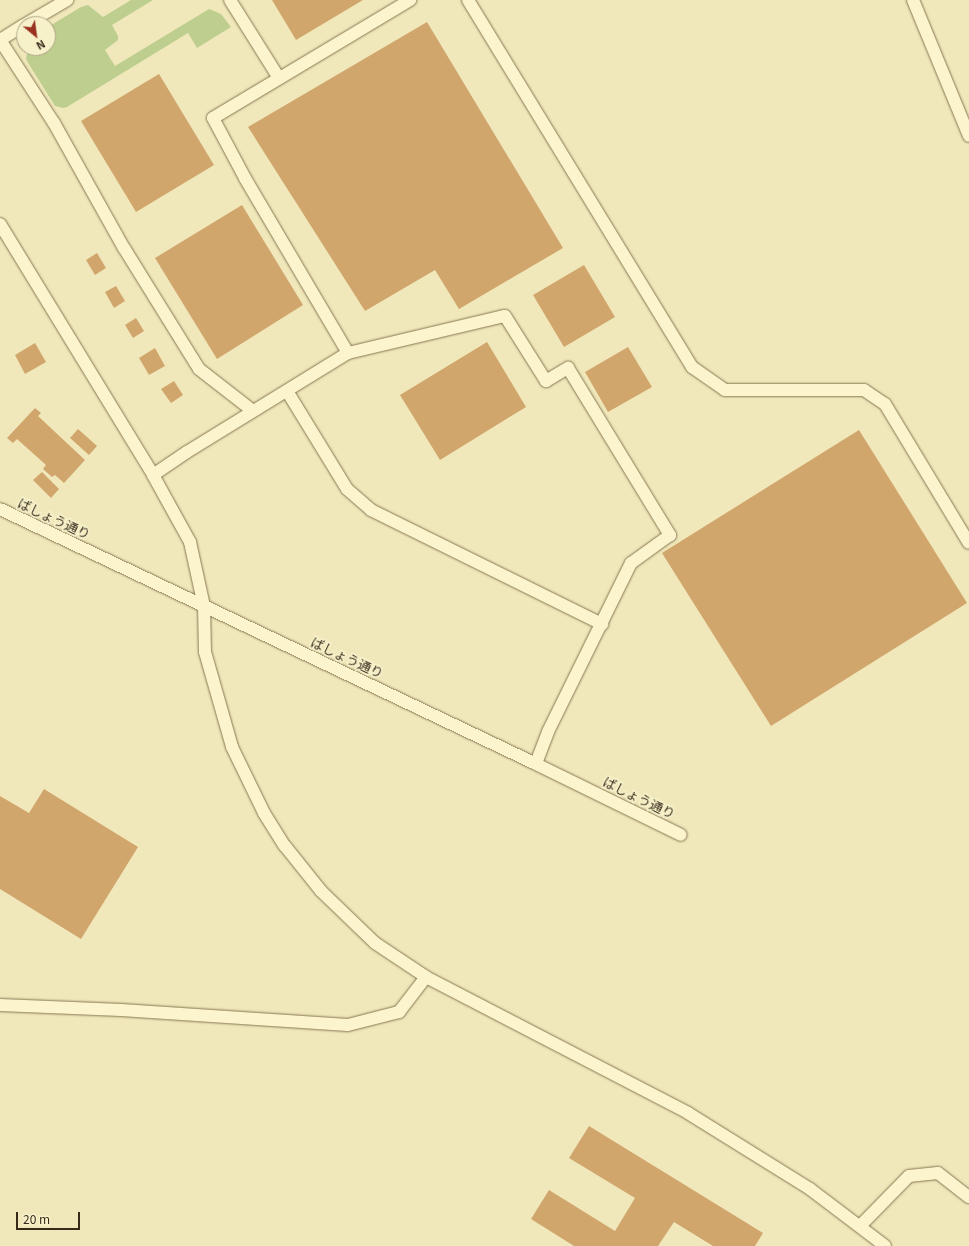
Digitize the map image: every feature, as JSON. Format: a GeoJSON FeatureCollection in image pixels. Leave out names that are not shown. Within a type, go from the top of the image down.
{"type":"FeatureCollection","features":[{"type":"Feature","properties":{"kind":"lane"},"geometry":{"type":"LineString","coordinates":[[40,16],[67,0]]}},
{"type":"Feature","properties":{"kind":"lane"},"geometry":{"type":"LineString","coordinates":[[230,0],[279,78]]}},
{"type":"Feature","properties":{"kind":"lane"},"geometry":{"type":"LineString","coordinates":[[348,353],[245,178],[213,118],[410,0]]}},
{"type":"Feature","properties":{"kind":"lane"},"geometry":{"type":"LineString","coordinates":[[468,0],[692,367],[725,390],[864,390],[885,404],[969,543]]}},
{"type":"Feature","properties":{"kind":"lane"},"geometry":{"type":"LineString","coordinates":[[913,0],[969,136]]}},
{"type":"Feature","properties":{"kind":"lane"},"geometry":{"type":"LineString","coordinates":[[16,30],[0,40],[54,123],[124,248],[199,369],[253,412]]}},
{"type":"Feature","properties":{"kind":"lane"},"geometry":{"type":"LineString","coordinates":[[0,224],[153,475],[190,542],[204,606],[205,652],[232,747],[264,813],[285,846],[321,891],[375,943],[426,977],[688,1113],[810,1189],[884,1246]]}},
{"type":"Feature","properties":{"kind":"lane"},"geometry":{"type":"LineString","coordinates":[[153,475],[348,353],[505,316],[546,382],[568,368],[670,535],[631,563],[548,732],[536,764]]}},
{"type":"Feature","properties":{"kind":"lane"},"geometry":{"type":"LineString","coordinates":[[287,391],[347,489],[371,510],[602,624]]}},
{"type":"Feature","properties":{"kind":"lane","name":"ばしょう通り"},"geometry":{"type":"LineString","coordinates":[[0,509],[536,764],[681,835]]}},
{"type":"Feature","properties":{"kind":"lane"},"geometry":{"type":"LineString","coordinates":[[0,1005],[121,1010],[348,1025],[399,1012],[426,977]]}},
{"type":"Feature","properties":{"kind":"lane"},"geometry":{"type":"LineString","coordinates":[[860,1226],[909,1176],[938,1173],[969,1198]]}},
{"type":"Feature","properties":{"kind":"green space"},"geometry":{"type":"Polygon","coordinates":[[[131,0],[153,0],[112,25],[118,36],[118,40],[105,50],[115,66],[209,9],[221,14],[231,27],[197,48],[188,33],[67,107],[63,108],[55,106],[26,59],[27,56],[56,56],[56,22],[81,7],[88,5],[103,17],[131,0]]]}},
{"type":"Feature","properties":{"kind":"building"},"geometry":{"type":"Polygon","coordinates":[[[272,0],[363,0],[296,40],[272,0]]]}},
{"type":"Feature","properties":{"kind":"building"},"geometry":{"type":"Polygon","coordinates":[[[427,22],[563,248],[459,309],[435,270],[365,311],[248,127],[427,22]]]}},
{"type":"Feature","properties":{"kind":"building"},"geometry":{"type":"Polygon","coordinates":[[[159,74],[214,165],[136,212],[81,121],[159,74]]]}},
{"type":"Feature","properties":{"kind":"building"},"geometry":{"type":"Polygon","coordinates":[[[242,205],[303,305],[217,359],[155,258],[242,205]]]}},
{"type":"Feature","properties":{"kind":"building"},"geometry":{"type":"Polygon","coordinates":[[[97,253],[106,268],[95,275],[86,260],[97,253]]]}},
{"type":"Feature","properties":{"kind":"building"},"geometry":{"type":"Polygon","coordinates":[[[584,265],[615,317],[564,347],[533,295],[584,265]]]}},
{"type":"Feature","properties":{"kind":"building"},"geometry":{"type":"Polygon","coordinates":[[[116,286],[125,301],[114,308],[105,292],[116,286]]]}},
{"type":"Feature","properties":{"kind":"building"},"geometry":{"type":"Polygon","coordinates":[[[136,318],[144,331],[133,338],[125,325],[136,318]]]}},
{"type":"Feature","properties":{"kind":"building"},"geometry":{"type":"Polygon","coordinates":[[[487,342],[526,407],[440,460],[400,395],[487,342]]]}},
{"type":"Feature","properties":{"kind":"building"},"geometry":{"type":"Polygon","coordinates":[[[35,343],[46,362],[25,374],[15,355],[35,343]]]}},
{"type":"Feature","properties":{"kind":"building"},"geometry":{"type":"Polygon","coordinates":[[[628,347],[652,387],[608,412],[585,372],[628,347]]]}},
{"type":"Feature","properties":{"kind":"building"},"geometry":{"type":"Polygon","coordinates":[[[155,348],[165,366],[149,375],[139,358],[155,348]]]}},
{"type":"Feature","properties":{"kind":"building"},"geometry":{"type":"Polygon","coordinates":[[[174,381],[183,395],[171,403],[161,389],[174,381]]]}},
{"type":"Feature","properties":{"kind":"building"},"geometry":{"type":"Polygon","coordinates":[[[35,408],[41,413],[38,416],[85,460],[64,483],[55,475],[52,477],[43,469],[46,465],[17,439],[13,443],[7,438],[35,408]]]}},
{"type":"Feature","properties":{"kind":"building"},"geometry":{"type":"Polygon","coordinates":[[[78,429],[97,446],[89,455],[70,438],[78,429]]]}},
{"type":"Feature","properties":{"kind":"building"},"geometry":{"type":"Polygon","coordinates":[[[859,430],[967,603],[771,726],[662,553],[859,430]]]}},
{"type":"Feature","properties":{"kind":"building"},"geometry":{"type":"Polygon","coordinates":[[[42,472],[59,489],[51,498],[33,480],[42,472]]]}},
{"type":"Feature","properties":{"kind":"building"},"geometry":{"type":"Polygon","coordinates":[[[44,789],[138,847],[81,939],[0,889],[0,796],[29,813],[44,789]]]}},
{"type":"Feature","properties":{"kind":"building"},"geometry":{"type":"Polygon","coordinates":[[[589,1126],[763,1233],[755,1246],[713,1246],[674,1222],[658,1246],[574,1246],[531,1219],[549,1190],[615,1231],[635,1198],[569,1158],[589,1126]]]}}]}
